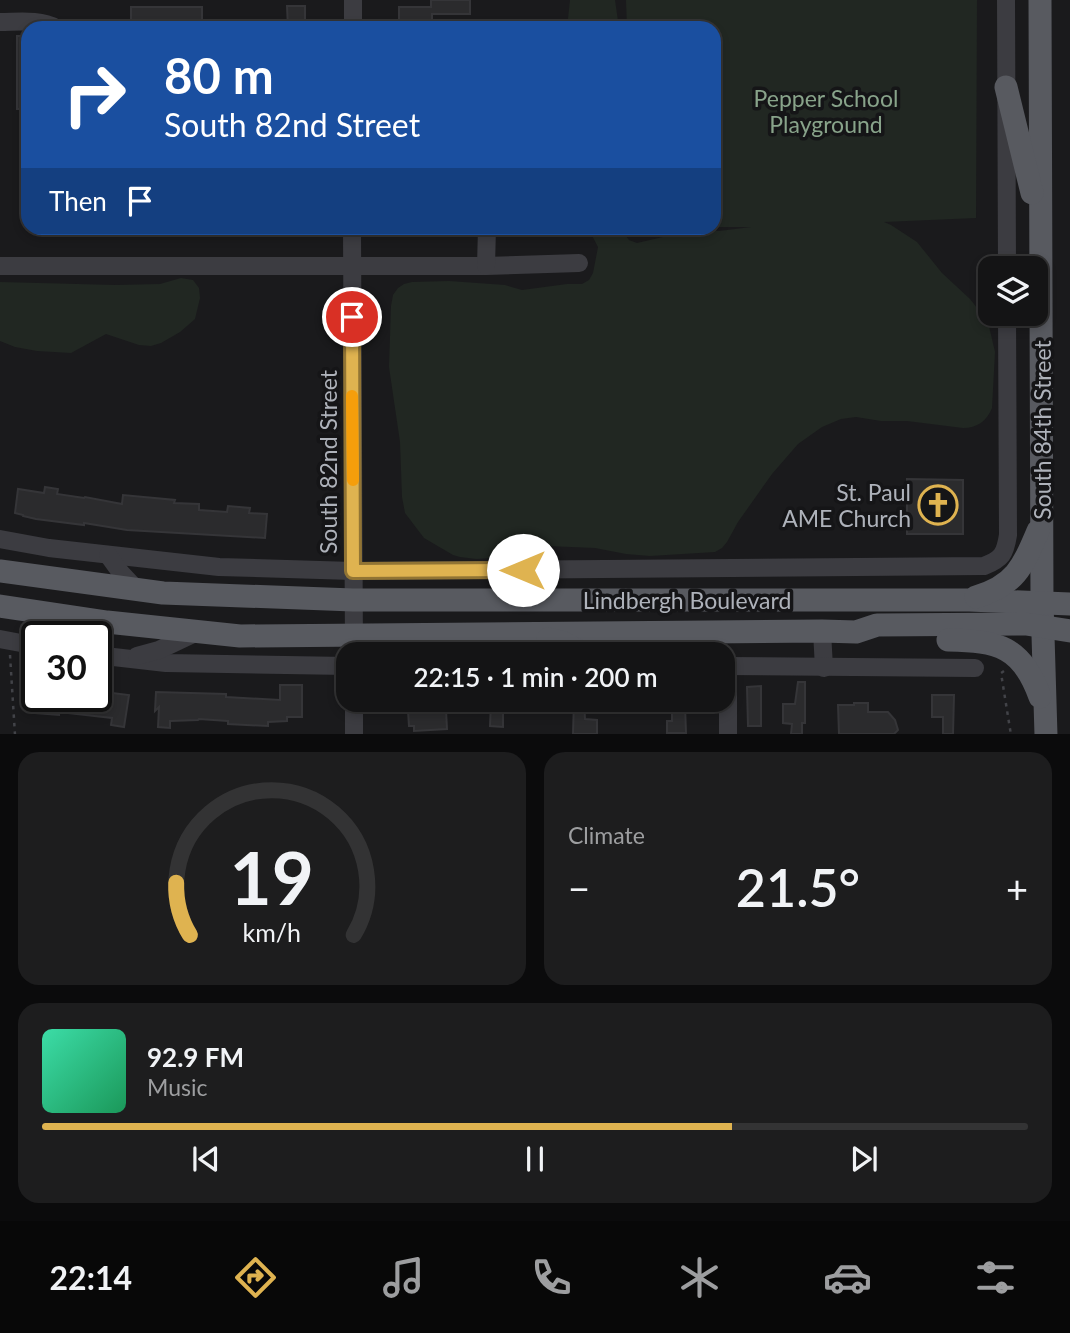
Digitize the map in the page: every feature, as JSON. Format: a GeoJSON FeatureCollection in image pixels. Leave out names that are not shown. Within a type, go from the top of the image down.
{"type":"FeatureCollection","features":[{"type":"Feature","properties":{"kind":"main road","name":"South 84th Street"},"geometry":{"type":"LineString","coordinates":[[1040,0],[1042,602],[1046,723]]}},
{"type":"Feature","properties":{"kind":"main road"},"geometry":{"type":"LineString","coordinates":[[1006,87],[1041,232]]}},
{"type":"Feature","properties":{"kind":"main road"},"geometry":{"type":"LineString","coordinates":[[969,600],[994,590],[1019,571],[1042,522]]}},
{"type":"Feature","properties":{"kind":"main road","name":"Lindbergh Boulevard"},"geometry":{"type":"LineString","coordinates":[[0,571],[174,593],[353,600],[969,600],[1070,604]]}},
{"type":"Feature","properties":{"kind":"main road","name":"Lindbergh Boulevard"},"geometry":{"type":"LineString","coordinates":[[0,606],[197,632],[336,643]]}},
{"type":"Feature","properties":{"kind":"main road","name":"Lindbergh Boulevard"},"geometry":{"type":"LineString","coordinates":[[384,642],[521,633],[856,632],[877,625],[1026,624],[1070,631]]}},
{"type":"Feature","properties":{"kind":"main road"},"geometry":{"type":"LineString","coordinates":[[856,632],[878,640],[980,640],[1004,648],[1018,658],[1030,674],[1046,723]]}},
{"type":"Feature","properties":{"kind":"main road"},"geometry":{"type":"LineString","coordinates":[[521,633],[560,642]]}},
{"type":"Feature","properties":{"kind":"street"},"geometry":{"type":"LineString","coordinates":[[353,0],[353,21]]}},
{"type":"Feature","properties":{"kind":"street"},"geometry":{"type":"LineString","coordinates":[[1006,0],[1007,256]]}},
{"type":"Feature","properties":{"kind":"street"},"geometry":{"type":"LineString","coordinates":[[0,22],[21,23]]}},
{"type":"Feature","properties":{"kind":"street","name":"South 82nd Street"},"geometry":{"type":"LineString","coordinates":[[352,235],[354,642]]}},
{"type":"Feature","properties":{"kind":"street"},"geometry":{"type":"LineString","coordinates":[[486,265],[487,235]]}},
{"type":"Feature","properties":{"kind":"street"},"geometry":{"type":"LineString","coordinates":[[0,265],[352,266],[579,263]]}},
{"type":"Feature","properties":{"kind":"street","name":"South 84th Street"},"geometry":{"type":"LineString","coordinates":[[994,562],[1002,556],[1008,535],[1007,326]]}},
{"type":"Feature","properties":{"kind":"street","name":"Lindbergh Boulevard"},"geometry":{"type":"LineString","coordinates":[[0,539],[49,548],[219,567],[353,571],[966,567],[984,566],[994,562]]}},
{"type":"Feature","properties":{"kind":"street"},"geometry":{"type":"LineString","coordinates":[[108,555],[136,589]]}},
{"type":"Feature","properties":{"kind":"street"},"geometry":{"type":"LineString","coordinates":[[550,570],[551,600]]}},
{"type":"Feature","properties":{"kind":"street"},"geometry":{"type":"LineString","coordinates":[[822,631],[824,668]]}},
{"type":"Feature","properties":{"kind":"street"},"geometry":{"type":"LineString","coordinates":[[120,658],[159,650],[197,632]]}},
{"type":"Feature","properties":{"kind":"street"},"geometry":{"type":"LineString","coordinates":[[112,657],[166,663],[336,667]]}},
{"type":"Feature","properties":{"kind":"street"},"geometry":{"type":"LineString","coordinates":[[735,666],[975,668]]}},
{"type":"Feature","properties":{"kind":"street"},"geometry":{"type":"LineString","coordinates":[[354,712],[354,734]]}},
{"type":"Feature","properties":{"kind":"street"},"geometry":{"type":"LineString","coordinates":[[726,712],[727,734]]}},
{"type":"Feature","properties":{"kind":"path"},"geometry":{"type":"LineString","coordinates":[[5,640],[15,734]]}},
{"type":"Feature","properties":{"kind":"path"},"geometry":{"type":"LineString","coordinates":[[1007,669],[1001,673],[1012,734]]}},
{"type":"Feature","properties":{"kind":"green space"},"geometry":{"type":"Polygon","coordinates":[[[570,0],[615,0],[618,21],[568,21],[570,0]]]}},
{"type":"Feature","properties":{"kind":"green space","name":"Pepper School Playground"},"geometry":{"type":"Polygon","coordinates":[[[626,0],[977,0],[976,218],[884,222],[917,242],[942,273],[978,309],[978,326],[989,326],[995,352],[992,408],[981,423],[968,428],[856,417],[841,419],[822,427],[798,444],[772,474],[727,542],[715,552],[650,556],[595,548],[547,546],[493,558],[476,559],[453,555],[424,538],[405,513],[400,442],[389,367],[393,295],[398,288],[412,282],[449,281],[505,285],[522,290],[582,284],[589,280],[593,273],[598,247],[592,235],[625,235],[637,243],[672,235],[721,235],[721,231],[751,227],[721,227],[721,21],[627,21],[626,0]]]}},
{"type":"Feature","properties":{"kind":"green space"},"geometry":{"type":"Polygon","coordinates":[[[181,278],[193,280],[199,288],[200,298],[195,319],[161,343],[139,345],[106,334],[71,353],[37,351],[0,341],[0,282],[116,285],[160,284],[181,278]]]}},
{"type":"Feature","properties":{"kind":"building"},"geometry":{"type":"Polygon","coordinates":[[[431,0],[470,0],[470,14],[432,14],[432,21],[399,21],[399,7],[431,7],[431,0]]]}},
{"type":"Feature","properties":{"kind":"building"},"geometry":{"type":"Polygon","coordinates":[[[287,6],[305,6],[305,21],[288,21],[287,6]]]}},
{"type":"Feature","properties":{"kind":"building"},"geometry":{"type":"Polygon","coordinates":[[[131,7],[202,7],[202,21],[131,21],[131,7]]]}},
{"type":"Feature","properties":{"kind":"building"},"geometry":{"type":"Polygon","coordinates":[[[17,36],[21,36],[21,109],[17,109],[17,36]]]}},
{"type":"Feature","properties":{"kind":"building"},"geometry":{"type":"Polygon","coordinates":[[[907,479],[963,480],[963,534],[907,534],[907,479]]]}},
{"type":"Feature","properties":{"kind":"building"},"geometry":{"type":"Polygon","coordinates":[[[45,487],[58,489],[57,494],[122,504],[123,495],[199,504],[199,510],[227,512],[228,506],[250,508],[249,513],[267,514],[265,538],[127,530],[36,519],[15,513],[18,489],[44,493],[45,487]]]}},
{"type":"Feature","properties":{"kind":"building"},"geometry":{"type":"Polygon","coordinates":[[[798,682],[805,682],[805,723],[802,723],[802,734],[791,734],[792,724],[783,723],[783,704],[795,704],[798,682]]]}},
{"type":"Feature","properties":{"kind":"building"},"geometry":{"type":"Polygon","coordinates":[[[280,685],[302,685],[302,717],[287,717],[287,721],[268,722],[268,726],[199,719],[170,721],[170,728],[158,727],[159,707],[155,711],[156,692],[226,694],[226,697],[280,700],[280,685]]]}},
{"type":"Feature","properties":{"kind":"building"},"geometry":{"type":"Polygon","coordinates":[[[761,686],[761,726],[748,726],[747,687],[761,686]]]}},
{"type":"Feature","properties":{"kind":"building"},"geometry":{"type":"Polygon","coordinates":[[[112,693],[129,695],[124,727],[111,725],[112,718],[59,712],[112,712],[112,693]]]}},
{"type":"Feature","properties":{"kind":"building"},"geometry":{"type":"Polygon","coordinates":[[[932,695],[954,695],[953,734],[943,734],[943,717],[932,717],[932,695]]]}},
{"type":"Feature","properties":{"kind":"building"},"geometry":{"type":"Polygon","coordinates":[[[868,703],[868,712],[888,712],[895,720],[898,730],[894,734],[839,734],[838,705],[868,703]]]}},
{"type":"Feature","properties":{"kind":"building"},"geometry":{"type":"Polygon","coordinates":[[[59,712],[59,715],[35,713],[59,712]]]}},
{"type":"Feature","properties":{"kind":"building"},"geometry":{"type":"Polygon","coordinates":[[[408,712],[446,712],[447,729],[414,731],[414,726],[409,726],[408,712]]]}},
{"type":"Feature","properties":{"kind":"building"},"geometry":{"type":"Polygon","coordinates":[[[491,712],[503,712],[503,727],[490,726],[491,712]]]}},
{"type":"Feature","properties":{"kind":"building"},"geometry":{"type":"Polygon","coordinates":[[[574,712],[585,712],[585,719],[597,720],[597,734],[573,734],[574,712]]]}},
{"type":"Feature","properties":{"kind":"building"},"geometry":{"type":"Polygon","coordinates":[[[672,712],[685,712],[686,733],[667,733],[667,721],[672,721],[672,712]]]}},
{"type":"Feature","properties":{"kind":"slow traffic"},"geometry":{"type":"LineString","coordinates":[[352,396],[353,480]]}},
{"type":"Feature","properties":{"kind":"place","name":"St. Paul AME Church"},"geometry":{"type":"Point","coordinates":[938,505]}},
{"type":"Feature","properties":{"kind":"route"},"geometry":{"type":"LineString","coordinates":[[352,317],[353,571],[523,570]]}}]}
